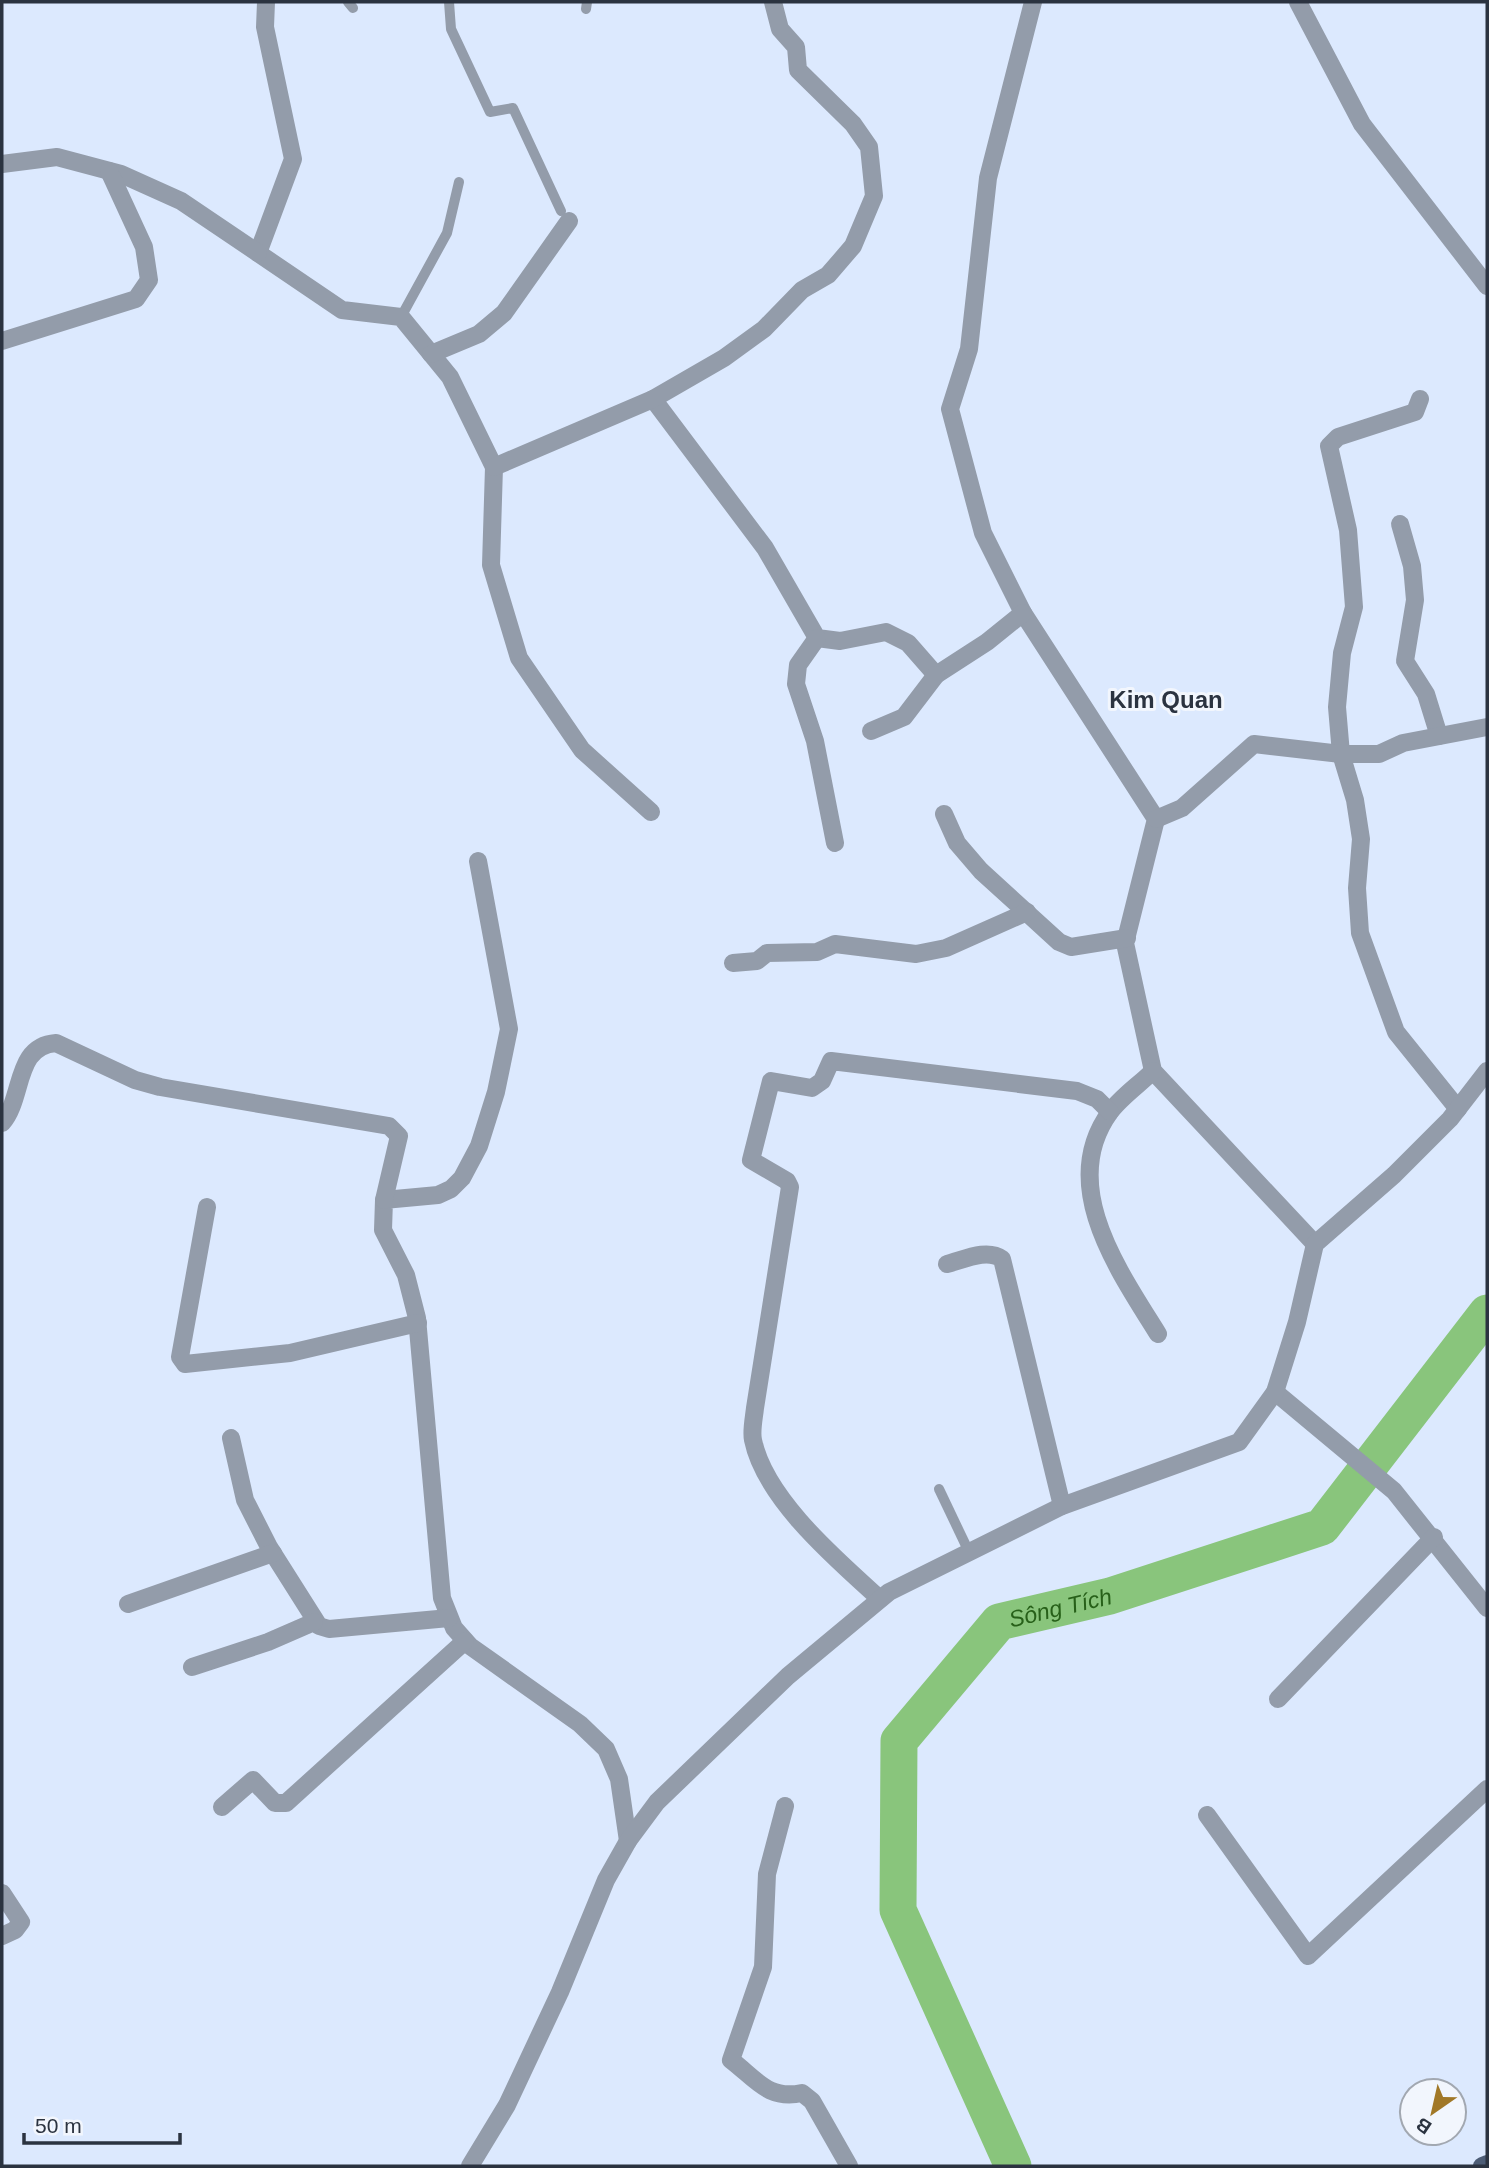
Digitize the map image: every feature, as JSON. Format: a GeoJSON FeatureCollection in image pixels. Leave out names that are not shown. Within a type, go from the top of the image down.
{"type":"FeatureCollection","features":[{"type":"Feature","properties":{"kind":"main road"},"geometry":{"type":"LineString","coordinates":[[1482,2166],[1487,2164]]}},
{"type":"Feature","properties":{"kind":"street"},"geometry":{"type":"LineString","coordinates":[[258,253],[293,159],[265,27],[266,2]]}},
{"type":"Feature","properties":{"kind":"street"},"geometry":{"type":"LineString","coordinates":[[494,467],[653,399],[724,358],[764,330],[802,290],[841,263],[853,246],[874,196],[869,148],[853,124],[798,70],[796,47],[780,29],[774,2]]}},
{"type":"Feature","properties":{"kind":"street"},"geometry":{"type":"LineString","coordinates":[[1033,2],[988,178],[969,349],[950,409],[983,533],[1023,613],[1156,820],[1127,938],[1153,1071],[1315,1244]]}},
{"type":"Feature","properties":{"kind":"street"},"geometry":{"type":"LineString","coordinates":[[1298,2],[1362,124],[1487,286]]}},
{"type":"Feature","properties":{"kind":"street"},"geometry":{"type":"LineString","coordinates":[[2,164],[57,157],[109,171],[181,201],[342,310],[401,317],[450,377],[494,467],[491,565],[519,658],[582,750],[651,812]]}},
{"type":"Feature","properties":{"kind":"street"},"geometry":{"type":"LineString","coordinates":[[2,341],[136,299],[149,280],[144,247],[109,171]]}},
{"type":"Feature","properties":{"kind":"street"},"geometry":{"type":"LineString","coordinates":[[431,354],[480,334],[504,313],[565,216]]}},
{"type":"Feature","properties":{"kind":"street"},"geometry":{"type":"LineString","coordinates":[[653,399],[765,548],[817,638]]}},
{"type":"Feature","properties":{"kind":"street"},"geometry":{"type":"LineString","coordinates":[[1420,399],[1415,412],[1339,437],[1329,446],[1348,530],[1354,607],[1342,653],[1338,694],[1341,754],[1355,800],[1361,839],[1357,888],[1360,933],[1396,1032],[1458,1109]]}},
{"type":"Feature","properties":{"kind":"street"},"geometry":{"type":"LineString","coordinates":[[1400,524],[1412,566],[1415,600],[1405,661],[1426,694],[1439,736]]}},
{"type":"Feature","properties":{"kind":"street"},"geometry":{"type":"LineString","coordinates":[[871,731],[904,716],[936,675],[987,642],[1023,613]]}},
{"type":"Feature","properties":{"kind":"street"},"geometry":{"type":"LineString","coordinates":[[817,638],[840,640],[886,632],[908,643],[936,675]]}},
{"type":"Feature","properties":{"kind":"street"},"geometry":{"type":"LineString","coordinates":[[817,638],[798,665],[796,684],[815,741],[835,843]]}},
{"type":"Feature","properties":{"kind":"street"},"geometry":{"type":"LineString","coordinates":[[1156,820],[1182,808],[1254,744],[1341,754],[1379,754],[1403,743],[1487,727]]}},
{"type":"Feature","properties":{"kind":"street"},"geometry":{"type":"LineString","coordinates":[[944,814],[957,843],[981,871],[1059,942],[1070,947],[1127,938]]}},
{"type":"Feature","properties":{"kind":"street"},"geometry":{"type":"LineString","coordinates":[[384,1200],[430,1196],[451,1189],[462,1178],[474,1157],[496,1092],[509,1029],[478,861]]}},
{"type":"Feature","properties":{"kind":"street"},"geometry":{"type":"LineString","coordinates":[[733,963],[757,961],[767,953],[817,952],[835,944],[916,954],[946,948],[1027,912]]}},
{"type":"Feature","properties":{"kind":"street"},"geometry":{"type":"LineString","coordinates":[[2,1123],[30,1053],[43,1044],[56,1043],[135,1080],[389,1126],[399,1136],[384,1200],[383,1230],[406,1275],[418,1323],[442,1598],[449,1618],[465,1641],[600,1741],[616,1767],[628,1841]]}},
{"type":"Feature","properties":{"kind":"street"},"geometry":{"type":"LineString","coordinates":[[880,1599],[787,1509],[762,1464],[753,1439],[755,1408],[790,1187],[787,1181],[751,1160],[771,1081],[812,1088],[822,1081],[831,1061],[1077,1091],[1097,1099],[1110,1112]]}},
{"type":"Feature","properties":{"kind":"street"},"geometry":{"type":"LineString","coordinates":[[1153,1071],[1110,1112],[1091,1152],[1092,1210],[1114,1264],[1158,1334]]}},
{"type":"Feature","properties":{"kind":"street"},"geometry":{"type":"LineString","coordinates":[[470,2166],[507,2105],[560,1992],[606,1880],[628,1841],[657,1802],[788,1676],[880,1599],[1062,1506],[1239,1442],[1275,1392],[1297,1322],[1315,1244],[1394,1175],[1458,1109],[1487,1071]]}},
{"type":"Feature","properties":{"kind":"street"},"geometry":{"type":"LineString","coordinates":[[207,1207],[180,1357],[185,1364],[290,1353],[418,1323]]}},
{"type":"Feature","properties":{"kind":"street"},"geometry":{"type":"LineString","coordinates":[[947,1264],[993,1254],[1002,1259],[1062,1506]]}},
{"type":"Feature","properties":{"kind":"street"},"geometry":{"type":"LineString","coordinates":[[1275,1392],[1394,1491],[1434,1537],[1487,1608]]}},
{"type":"Feature","properties":{"kind":"street"},"geometry":{"type":"LineString","coordinates":[[231,1438],[245,1500],[314,1622],[328,1629],[449,1618]]}},
{"type":"Feature","properties":{"kind":"street"},"geometry":{"type":"LineString","coordinates":[[1278,1699],[1434,1537]]}},
{"type":"Feature","properties":{"kind":"street"},"geometry":{"type":"LineString","coordinates":[[128,1604],[273,1553]]}},
{"type":"Feature","properties":{"kind":"street"},"geometry":{"type":"LineString","coordinates":[[192,1667],[268,1642],[314,1622]]}},
{"type":"Feature","properties":{"kind":"street"},"geometry":{"type":"LineString","coordinates":[[222,1807],[253,1780],[275,1804],[286,1803],[465,1641]]}},
{"type":"Feature","properties":{"kind":"street"},"geometry":{"type":"LineString","coordinates":[[1207,1815],[1308,1956],[1487,1789]]}},
{"type":"Feature","properties":{"kind":"street"},"geometry":{"type":"LineString","coordinates":[[785,1806],[768,1874],[763,1966],[731,2060],[773,2094],[783,2096],[802,2093],[811,2101],[849,2166]]}},
{"type":"Feature","properties":{"kind":"street"},"geometry":{"type":"LineString","coordinates":[[2,1893],[21,1923],[15,1930],[2,1936]]}},
{"type":"Feature","properties":{"kind":"lane"},"geometry":{"type":"LineString","coordinates":[[449,2],[452,29],[490,113],[513,108],[565,216]]}},
{"type":"Feature","properties":{"kind":"lane"},"geometry":{"type":"LineString","coordinates":[[401,317],[447,233],[459,182]]}},
{"type":"Feature","properties":{"kind":"lane"},"geometry":{"type":"LineString","coordinates":[[939,1489],[969,1552]]}},
{"type":"Feature","properties":{"kind":"waterway","name":"Sông Tích"},"geometry":{"type":"LineString","coordinates":[[1013,2166],[898,1910],[899,1741],[999,1622],[1110,1596],[1322,1527],[1487,1313]]}},
{"type":"Feature","properties":{"kind":"district","name":"Kim Quan"},"geometry":{"type":"Point","coordinates":[1166,700]}}]}
